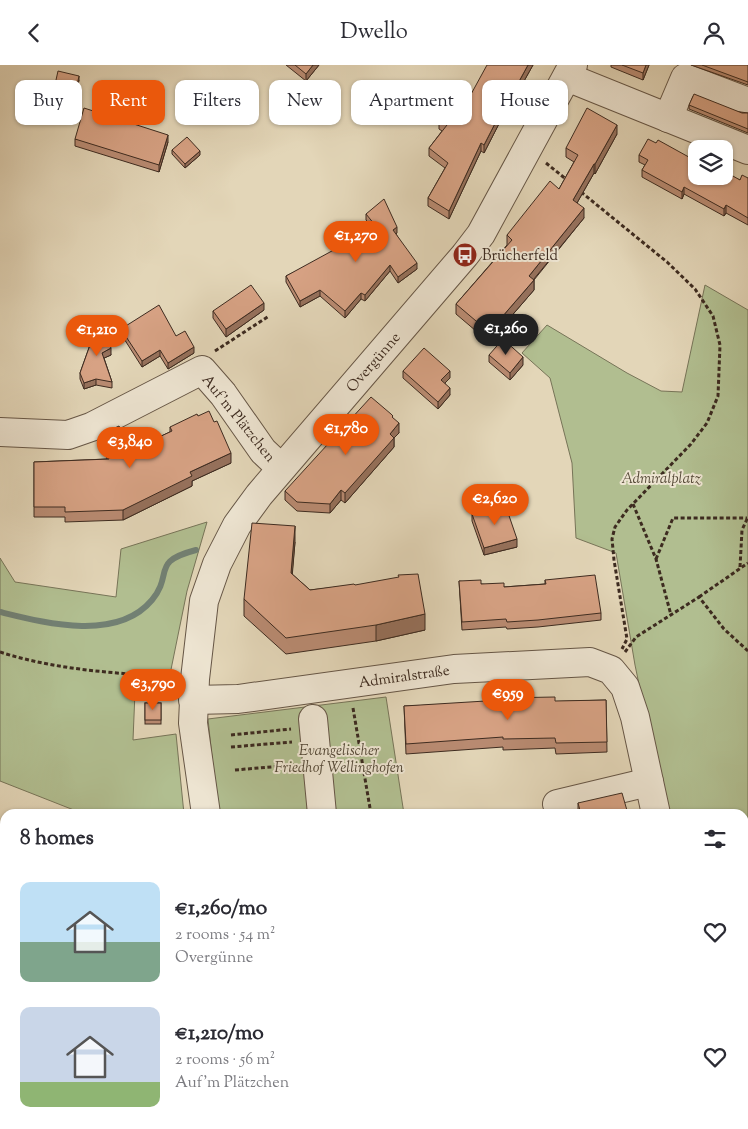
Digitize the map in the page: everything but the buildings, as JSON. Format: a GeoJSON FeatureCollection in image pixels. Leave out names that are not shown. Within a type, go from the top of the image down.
{"type":"FeatureCollection","features":[{"type":"Feature","properties":{"kind":"street"},"geometry":{"type":"LineString","coordinates":[[570,71],[668,118],[748,150]]}},
{"type":"Feature","properties":{"kind":"street","name":"Overgünne"},"geometry":{"type":"LineString","coordinates":[[205,809],[193,723],[194,690],[204,601],[217,564],[247,510],[481,234],[570,71]]}},
{"type":"Feature","properties":{"kind":"street"},"geometry":{"type":"LineString","coordinates":[[668,118],[685,78],[748,102]]}},
{"type":"Feature","properties":{"kind":"street","name":"Auf'm Plätzchen"},"geometry":{"type":"LineString","coordinates":[[0,432],[68,435],[91,427],[202,370],[223,394],[263,451],[281,469]]}},
{"type":"Feature","properties":{"kind":"street","name":"Admiralstraße"},"geometry":{"type":"LineString","coordinates":[[194,690],[238,699],[454,669],[590,662],[611,670]]}},
{"type":"Feature","properties":{"kind":"street"},"geometry":{"type":"LineString","coordinates":[[611,670],[625,687],[635,717],[655,809]]}},
{"type":"Feature","properties":{"kind":"street"},"geometry":{"type":"LineString","coordinates":[[315,737],[322,809]]}},
{"type":"Feature","properties":{"kind":"street"},"geometry":{"type":"LineString","coordinates":[[557,805],[649,782]]}},
{"type":"Feature","properties":{"kind":"path"},"geometry":{"type":"LineString","coordinates":[[529,148],[667,262],[695,289],[713,316],[720,345],[718,396],[707,423],[691,443],[633,504],[615,527],[612,539],[614,561],[627,639],[611,670]]}},
{"type":"Feature","properties":{"kind":"path"},"geometry":{"type":"LineString","coordinates":[[202,370],[205,357],[269,316]]}},
{"type":"Feature","properties":{"kind":"path"},"geometry":{"type":"LineString","coordinates":[[633,504],[656,559],[671,615]]}},
{"type":"Feature","properties":{"kind":"path"},"geometry":{"type":"LineString","coordinates":[[656,559],[673,518],[748,517],[742,530],[740,568]]}},
{"type":"Feature","properties":{"kind":"path"},"geometry":{"type":"LineString","coordinates":[[611,670],[636,637],[748,563]]}},
{"type":"Feature","properties":{"kind":"path"},"geometry":{"type":"LineString","coordinates":[[699,597],[724,629],[748,651]]}},
{"type":"Feature","properties":{"kind":"path"},"geometry":{"type":"LineString","coordinates":[[0,652],[18,658],[194,690]]}},
{"type":"Feature","properties":{"kind":"path"},"geometry":{"type":"LineString","coordinates":[[353,708],[370,809]]}},
{"type":"Feature","properties":{"kind":"path"},"geometry":{"type":"LineString","coordinates":[[230,735],[315,737]]}},
{"type":"Feature","properties":{"kind":"path"},"geometry":{"type":"LineString","coordinates":[[231,747],[315,737]]}},
{"type":"Feature","properties":{"kind":"path"},"geometry":{"type":"LineString","coordinates":[[235,770],[315,737]]}},
{"type":"Feature","properties":{"kind":"green space","name":"Admiralplatz"},"geometry":{"type":"Polygon","coordinates":[[[705,285],[748,310],[748,809],[665,809],[635,665],[616,553],[576,538],[572,463],[550,378],[522,353],[547,325],[661,391],[682,392],[705,285]]]}},
{"type":"Feature","properties":{"kind":"green space"},"geometry":{"type":"Polygon","coordinates":[[[207,522],[187,591],[166,694],[135,692],[133,740],[176,734],[184,809],[71,809],[0,781],[0,558],[15,582],[116,597],[121,549],[207,522]]]}},
{"type":"Feature","properties":{"kind":"green space","name":"Evangelischer Friedhof Wellinghofen"},"geometry":{"type":"Polygon","coordinates":[[[386,697],[403,809],[217,809],[208,719],[386,697]]]}},
{"type":"Feature","properties":{"kind":"waterway"},"geometry":{"type":"LineString","coordinates":[[0,612],[38,621],[80,626],[120,621],[137,613],[152,600],[162,582],[165,569],[173,559],[196,550]]}},
{"type":"Feature","properties":{"kind":"place","name":"Brücherfeld"},"geometry":{"type":"Point","coordinates":[465,255]}}]}
